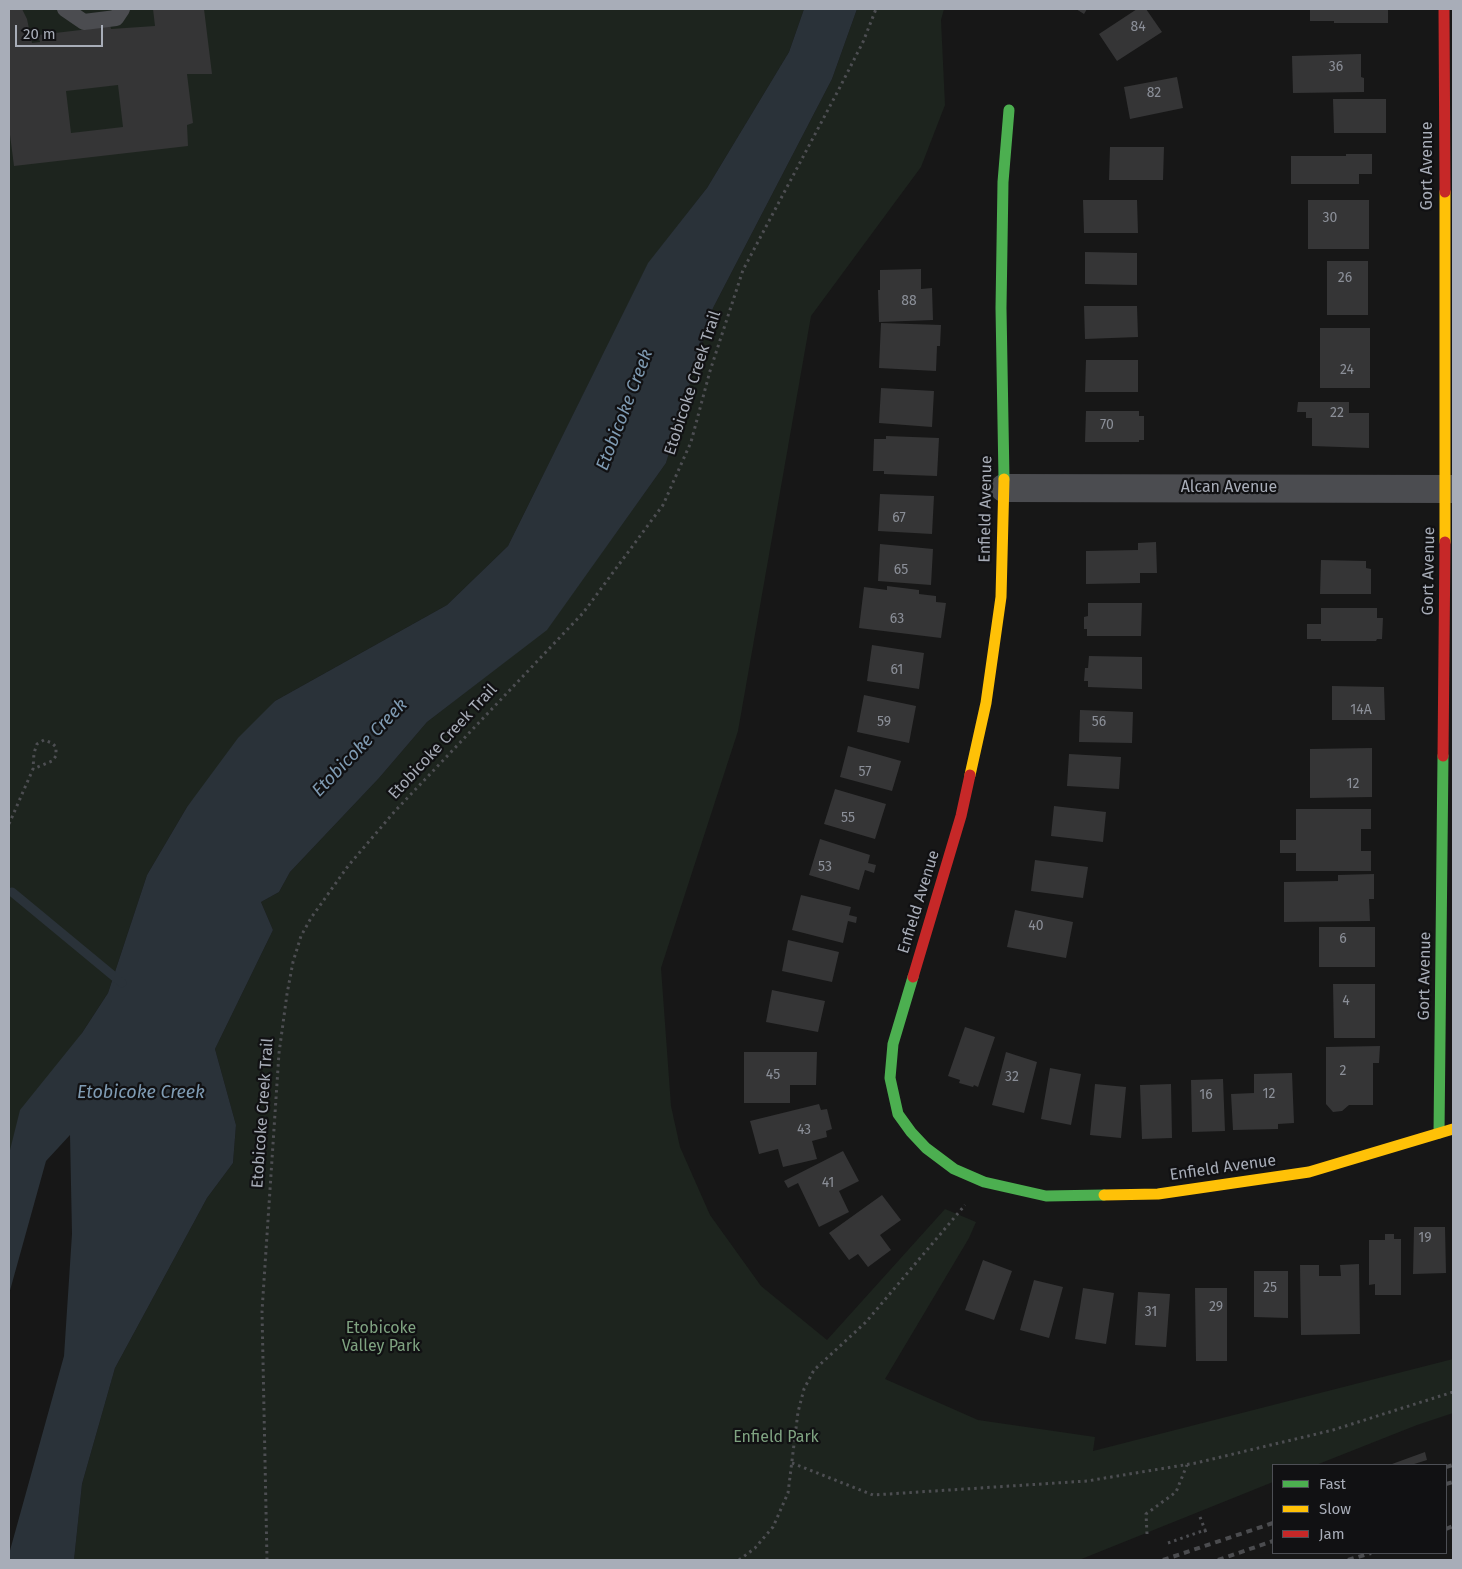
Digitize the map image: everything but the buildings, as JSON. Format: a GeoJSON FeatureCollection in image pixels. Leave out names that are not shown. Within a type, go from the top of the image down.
{"type":"FeatureCollection","features":[{"type":"Feature","properties":{"kind":"street","name":"Gort Avenue"},"geometry":{"type":"LineString","coordinates":[[1439,1133],[1450,489],[1444,9]]}},
{"type":"Feature","properties":{"kind":"street","name":"Enfield Avenue"},"geometry":{"type":"LineString","coordinates":[[1009,110],[1002,182],[1001,308],[1004,488],[1001,597],[986,703],[962,816],[893,1044],[890,1078],[898,1114],[926,1148],[954,1169],[984,1182],[1046,1196],[1158,1194],[1309,1172],[1453,1129]]}},
{"type":"Feature","properties":{"kind":"street","name":"Alcan Avenue"},"geometry":{"type":"LineString","coordinates":[[1004,488],[1450,489]]}},
{"type":"Feature","properties":{"kind":"lane"},"geometry":{"type":"LineString","coordinates":[[65,9],[84,22],[116,18],[122,9]]}},
{"type":"Feature","properties":{"kind":"path","name":"Etobicoke Creek Trail"},"geometry":{"type":"LineString","coordinates":[[267,1560],[262,1311],[279,1053],[291,970],[301,936],[311,918],[348,866],[395,811],[583,613],[663,505],[691,442],[710,371],[743,270],[863,42],[876,9]]}},
{"type":"Feature","properties":{"kind":"path"},"geometry":{"type":"LineString","coordinates":[[9,824],[33,769],[36,744],[44,740],[52,743],[56,747],[56,756],[52,761],[33,769]]}},
{"type":"Feature","properties":{"kind":"path"},"geometry":{"type":"LineString","coordinates":[[740,1560],[755,1548],[773,1527],[788,1493],[798,1412],[804,1389],[814,1370],[866,1322],[984,1182]]}},
{"type":"Feature","properties":{"kind":"path"},"geometry":{"type":"LineString","coordinates":[[792,1463],[873,1495],[1087,1482],[1187,1465],[1333,1430],[1453,1392]]}},
{"type":"Feature","properties":{"kind":"path"},"geometry":{"type":"LineString","coordinates":[[1147,1534],[1146,1514],[1176,1492],[1187,1465]]}},
{"type":"Feature","properties":{"kind":"path"},"geometry":{"type":"LineString","coordinates":[[1200,1517],[1207,1536]]}},
{"type":"Feature","properties":{"kind":"path"},"geometry":{"type":"LineString","coordinates":[[1168,1543],[1205,1530]]}},
{"type":"Feature","properties":{"kind":"green space"},"geometry":{"type":"Polygon","coordinates":[[[9,9],[804,9],[789,52],[707,188],[648,264],[508,546],[447,605],[275,701],[187,807],[147,875],[108,993],[9,1154],[9,9]]]}},
{"type":"Feature","properties":{"kind":"green space","name":"Etobicoke Valley Park"},"geometry":{"type":"Polygon","coordinates":[[[857,9],[944,9],[941,20],[945,105],[921,167],[811,316],[738,731],[661,968],[671,1106],[680,1147],[710,1215],[761,1286],[827,1340],[945,1209],[976,1222],[969,1238],[885,1379],[978,1420],[1095,1437],[1093,1451],[1453,1359],[1453,1413],[1417,1425],[1319,1464],[1272,1464],[1272,1482],[1079,1560],[74,1560],[82,1484],[115,1368],[207,1198],[233,1163],[236,1125],[215,1049],[273,930],[261,902],[279,892],[290,872],[379,778],[427,722],[547,629],[666,463],[713,308],[832,79],[857,9]]]}},
{"type":"Feature","properties":{"kind":"water","name":"Etobicoke Creek"},"geometry":{"type":"Polygon","coordinates":[[[804,9],[857,9],[832,79],[713,308],[666,463],[547,630],[427,722],[379,778],[290,872],[279,892],[261,902],[273,930],[215,1049],[236,1125],[233,1163],[207,1198],[115,1368],[82,1484],[74,1560],[9,1560],[9,1554],[64,1356],[72,1234],[70,1135],[46,1161],[9,1294],[9,1154],[20,1110],[82,1033],[108,993],[147,875],[187,807],[238,738],[275,701],[447,605],[508,546],[648,263],[707,188],[789,52],[804,9]]]}},
{"type":"Feature","properties":{"kind":"waterway"},"geometry":{"type":"LineString","coordinates":[[12,892],[122,983]]}},
{"type":"Feature","properties":{"kind":"railway"},"geometry":{"type":"LineString","coordinates":[[1447,1467],[1453,1465]]}},
{"type":"Feature","properties":{"kind":"railway"},"geometry":{"type":"LineString","coordinates":[[1447,1484],[1453,1482]]}},
{"type":"Feature","properties":{"kind":"railway"},"geometry":{"type":"LineString","coordinates":[[1163,1560],[1272,1523]]}},
{"type":"Feature","properties":{"kind":"railway"},"geometry":{"type":"LineString","coordinates":[[1447,1529],[1453,1526]]}},
{"type":"Feature","properties":{"kind":"railway"},"geometry":{"type":"LineString","coordinates":[[1218,1560],[1272,1541]]}},
{"type":"Feature","properties":{"kind":"railway"},"geometry":{"type":"LineString","coordinates":[[1348,1560],[1368,1554]]}},
{"type":"Feature","properties":{"kind":"traffic: fast"},"geometry":{"type":"LineString","coordinates":[[1004,479],[1001,308],[1003,182],[1009,110]]}},
{"type":"Feature","properties":{"kind":"traffic: fast"},"geometry":{"type":"LineString","coordinates":[[1439,1133],[1443,756]]}},
{"type":"Feature","properties":{"kind":"traffic: fast"},"geometry":{"type":"LineString","coordinates":[[913,977],[893,1044],[890,1078],[898,1114],[911,1132],[926,1148],[954,1169],[984,1182],[1046,1196],[1104,1195]]}},
{"type":"Feature","properties":{"kind":"traffic: slow"},"geometry":{"type":"LineString","coordinates":[[1445,192],[1445,542]]}},
{"type":"Feature","properties":{"kind":"traffic: slow"},"geometry":{"type":"LineString","coordinates":[[970,775],[986,703],[1001,597],[1004,479]]}},
{"type":"Feature","properties":{"kind":"traffic: slow"},"geometry":{"type":"LineString","coordinates":[[1104,1195],[1158,1194],[1309,1172],[1453,1129]]}},
{"type":"Feature","properties":{"kind":"traffic: jam"},"geometry":{"type":"LineString","coordinates":[[1444,9],[1445,192]]}},
{"type":"Feature","properties":{"kind":"traffic: jam"},"geometry":{"type":"LineString","coordinates":[[1443,756],[1445,542]]}},
{"type":"Feature","properties":{"kind":"traffic: jam"},"geometry":{"type":"LineString","coordinates":[[913,977],[961,816],[970,775]]}},
{"type":"Feature","properties":{"kind":"park label","name":"Enfield Park"},"geometry":{"type":"Point","coordinates":[776,1438]}}]}
